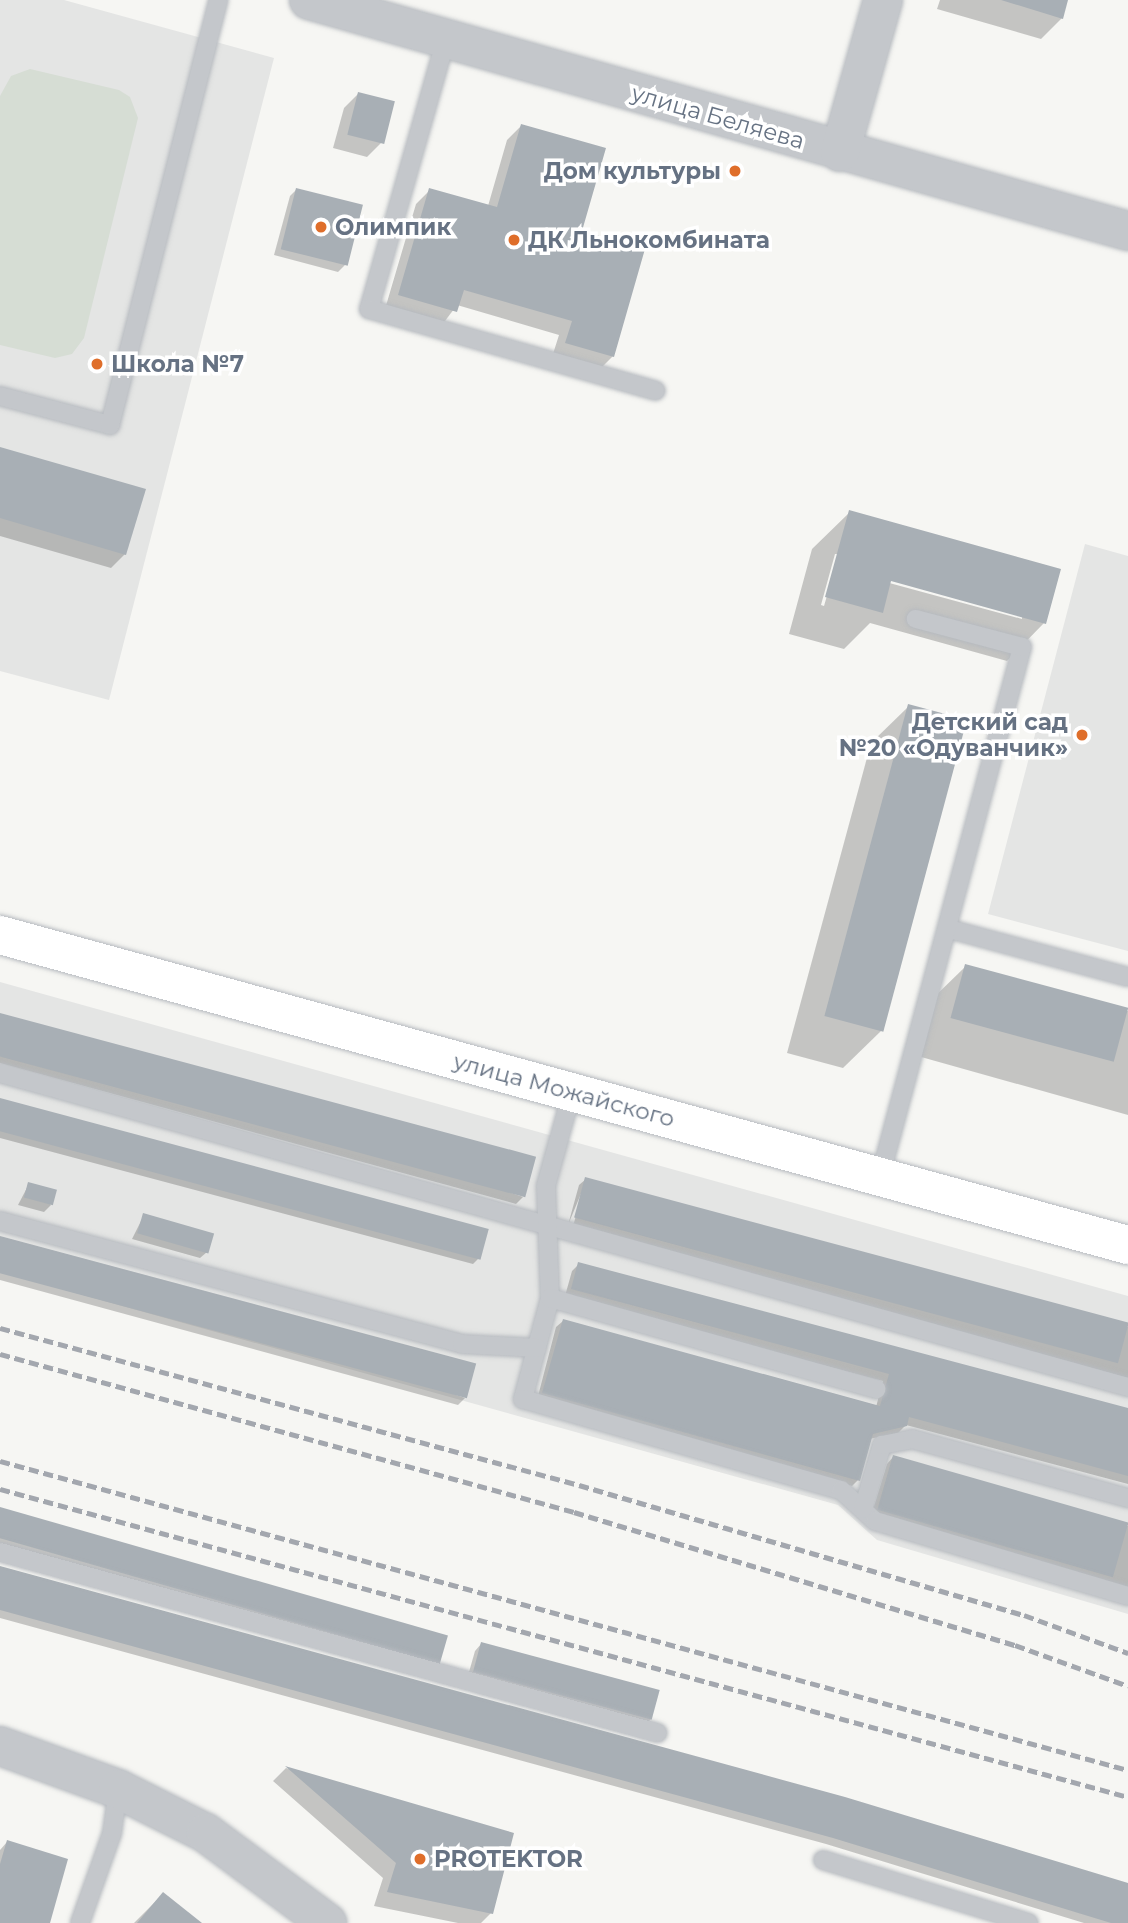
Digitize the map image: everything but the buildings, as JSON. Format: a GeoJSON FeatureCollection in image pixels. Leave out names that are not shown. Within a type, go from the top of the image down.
{"type":"FeatureCollection","features":[{"type":"Feature","properties":{"kind":"main road","name":"улица Можайского"},"geometry":{"type":"LineString","coordinates":[[0,935],[1128,1245]]}},
{"type":"Feature","properties":{"kind":"street"},"geometry":{"type":"LineString","coordinates":[[840,152],[883,0]]}},
{"type":"Feature","properties":{"kind":"street","name":"улица Беляева"},"geometry":{"type":"LineString","coordinates":[[317,1],[840,152],[1128,231]]}},
{"type":"Feature","properties":{"kind":"street"},"geometry":{"type":"LineString","coordinates":[[0,1746],[118,1789],[206,1833],[327,1923]]}},
{"type":"Feature","properties":{"kind":"lane"},"geometry":{"type":"LineString","coordinates":[[0,396],[110,425],[218,0]]}},
{"type":"Feature","properties":{"kind":"lane"},"geometry":{"type":"LineString","coordinates":[[446,39],[369,309],[656,391]]}},
{"type":"Feature","properties":{"kind":"lane"},"geometry":{"type":"LineString","coordinates":[[880,1177],[949,929],[1022,647],[916,619]]}},
{"type":"Feature","properties":{"kind":"lane"},"geometry":{"type":"LineString","coordinates":[[949,929],[1128,977]]}},
{"type":"Feature","properties":{"kind":"lane"},"geometry":{"type":"LineString","coordinates":[[0,1073],[548,1228],[1128,1387]]}},
{"type":"Feature","properties":{"kind":"lane"},"geometry":{"type":"LineString","coordinates":[[572,1092],[546,1186],[550,1298],[523,1399],[841,1490],[874,1521],[1128,1596]]}},
{"type":"Feature","properties":{"kind":"lane"},"geometry":{"type":"LineString","coordinates":[[0,1221],[462,1344],[537,1348]]}},
{"type":"Feature","properties":{"kind":"lane"},"geometry":{"type":"LineString","coordinates":[[550,1298],[877,1389]]}},
{"type":"Feature","properties":{"kind":"lane"},"geometry":{"type":"LineString","coordinates":[[863,1509],[882,1445],[912,1439],[1128,1499]]}},
{"type":"Feature","properties":{"kind":"lane"},"geometry":{"type":"LineString","coordinates":[[0,1552],[658,1733]]}},
{"type":"Feature","properties":{"kind":"lane"},"geometry":{"type":"LineString","coordinates":[[80,1923],[111,1833],[118,1789]]}},
{"type":"Feature","properties":{"kind":"lane"},"geometry":{"type":"LineString","coordinates":[[823,1860],[1029,1923]]}},
{"type":"Feature","properties":{"kind":"shaded area","name":"Школа №7"},"geometry":{"type":"Polygon","coordinates":[[[0,0],[64,0],[274,58],[109,700],[0,671],[0,0]]]}},
{"type":"Feature","properties":{"kind":"shaded area"},"geometry":{"type":"Polygon","coordinates":[[[30,69],[119,90],[130,97],[138,118],[84,338],[72,354],[55,358],[0,345],[0,96],[11,76],[30,69]]]}},
{"type":"Feature","properties":{"kind":"shaded area","name":"Детский сад №20 «Одуванчик»"},"geometry":{"type":"Polygon","coordinates":[[[1085,544],[1128,556],[1128,951],[988,914],[1085,544]]]}},
{"type":"Feature","properties":{"kind":"shaded area"},"geometry":{"type":"Polygon","coordinates":[[[0,982],[1128,1296],[1128,1614],[877,1540],[838,1505],[0,1272],[0,982]]]}},
{"type":"Feature","properties":{"kind":"railway"},"geometry":{"type":"LineString","coordinates":[[0,1328],[579,1485],[1024,1615],[1128,1653]]}},
{"type":"Feature","properties":{"kind":"railway"},"geometry":{"type":"LineString","coordinates":[[0,1354],[574,1512],[1015,1645],[1128,1686]]}},
{"type":"Feature","properties":{"kind":"railway"},"geometry":{"type":"LineString","coordinates":[[0,1461],[1128,1770]]}},
{"type":"Feature","properties":{"kind":"railway"},"geometry":{"type":"LineString","coordinates":[[0,1489],[1128,1797]]}},
{"type":"Feature","properties":{"kind":"place","name":"Дом культуры"},"geometry":{"type":"Point","coordinates":[735,171]}},
{"type":"Feature","properties":{"kind":"place","name":"Олимпик"},"geometry":{"type":"Point","coordinates":[321,227]}},
{"type":"Feature","properties":{"kind":"place","name":"ДК Льнокомбината"},"geometry":{"type":"Point","coordinates":[514,240]}},
{"type":"Feature","properties":{"kind":"place","name":"Школа №7"},"geometry":{"type":"Point","coordinates":[97,364]}},
{"type":"Feature","properties":{"kind":"place","name":"Детский сад №20 «Одуванчик»"},"geometry":{"type":"Point","coordinates":[1082,735]}},
{"type":"Feature","properties":{"kind":"place","name":"PROTEKTOR"},"geometry":{"type":"Point","coordinates":[420,1859]}}]}
